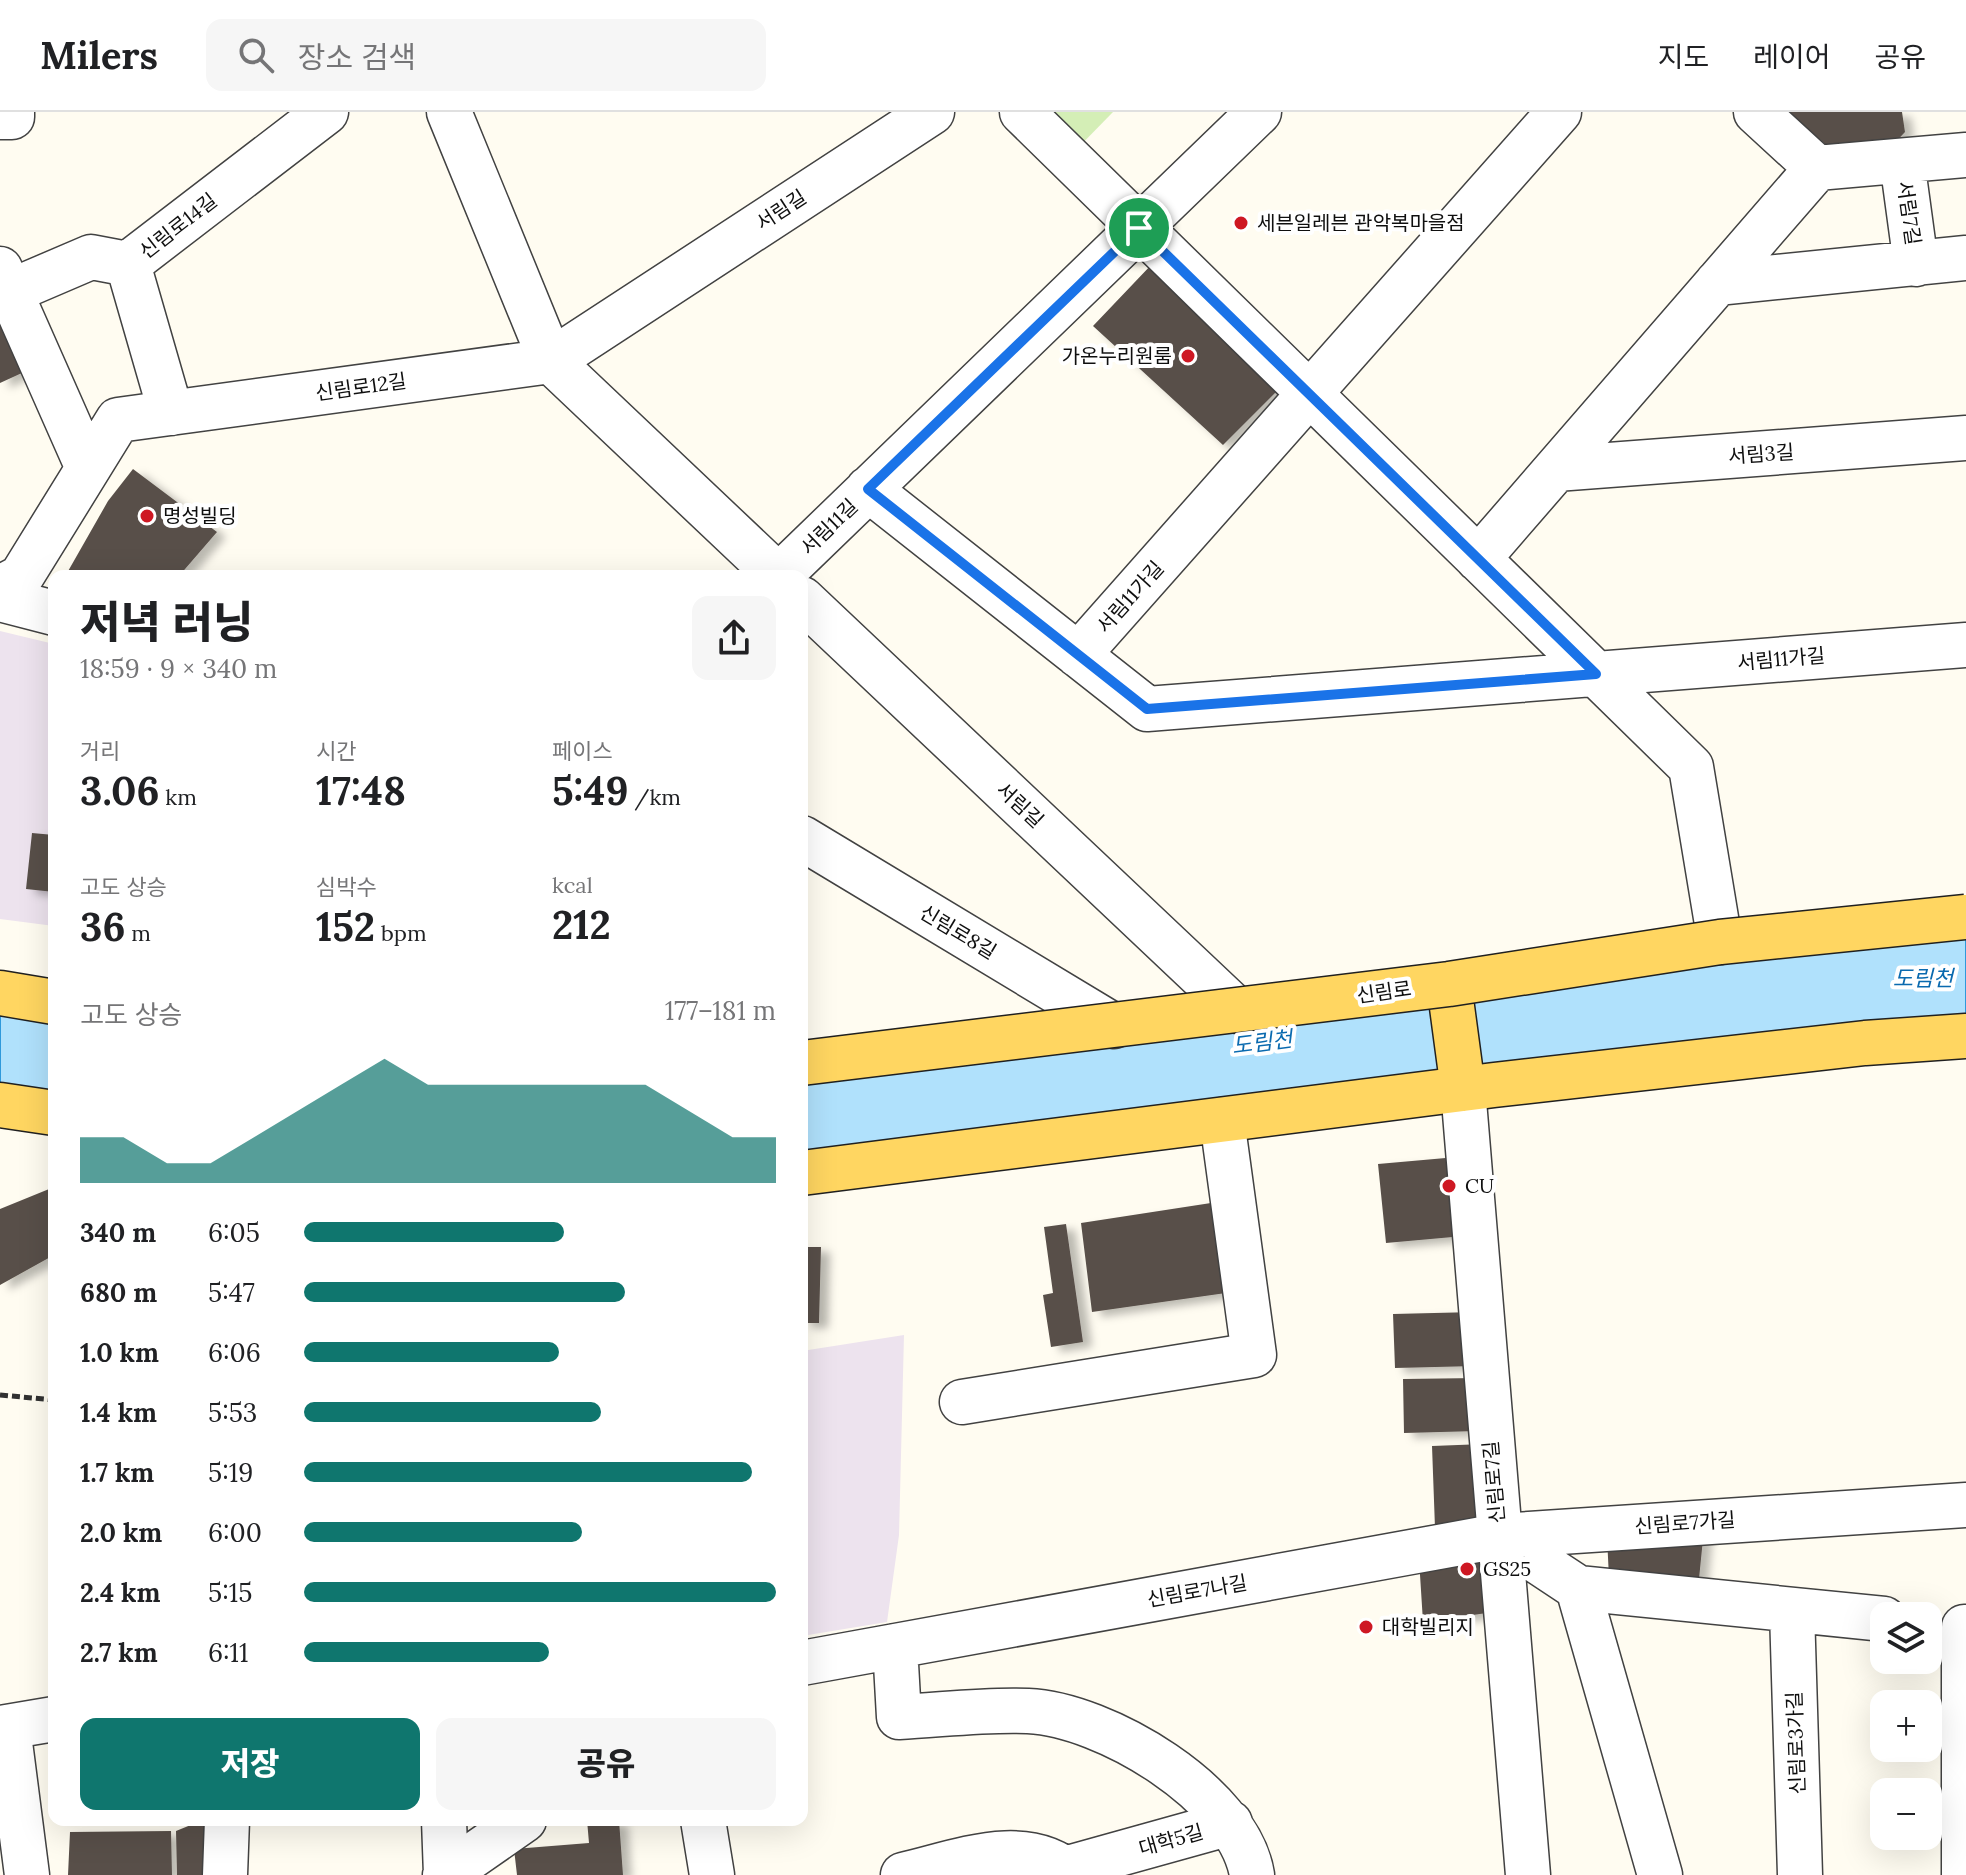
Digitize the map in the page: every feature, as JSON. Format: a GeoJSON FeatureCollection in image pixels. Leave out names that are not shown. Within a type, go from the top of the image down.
{"type":"FeatureCollection","features":[{"type":"Feature","properties":{"kind":"main road","name":"신림로"},"geometry":{"type":"LineString","coordinates":[[808,1062],[1449,984],[1720,942],[1966,917]]}},
{"type":"Feature","properties":{"kind":"main road"},"geometry":{"type":"LineString","coordinates":[[1449,984],[1463,1089]]}},
{"type":"Feature","properties":{"kind":"main road"},"geometry":{"type":"LineString","coordinates":[[0,993],[48,1001]]}},
{"type":"Feature","properties":{"kind":"main road"},"geometry":{"type":"LineString","coordinates":[[808,1172],[1463,1089],[1865,1043],[1966,1036]]}},
{"type":"Feature","properties":{"kind":"main road"},"geometry":{"type":"LineString","coordinates":[[0,1105],[48,1112]]}},
{"type":"Feature","properties":{"kind":"street","name":"신림로14길"},"geometry":{"type":"LineString","coordinates":[[4,285],[91,257],[128,264],[326,112]]}},
{"type":"Feature","properties":{"kind":"street"},"geometry":{"type":"LineString","coordinates":[[449,112],[551,361],[772,570]]}},
{"type":"Feature","properties":{"kind":"street","name":"서림길"},"geometry":{"type":"LineString","coordinates":[[551,361],[932,112]]}},
{"type":"Feature","properties":{"kind":"street"},"geometry":{"type":"LineString","coordinates":[[1022,112],[1691,767],[1720,942]]}},
{"type":"Feature","properties":{"kind":"street","name":"서림11길"},"geometry":{"type":"LineString","coordinates":[[784,570],[1259,112]]}},
{"type":"Feature","properties":{"kind":"street"},"geometry":{"type":"LineString","coordinates":[[1310,394],[1559,112]]}},
{"type":"Feature","properties":{"kind":"street"},"geometry":{"type":"LineString","coordinates":[[1478,559],[1817,168],[1756,112]]}},
{"type":"Feature","properties":{"kind":"street","name":"서림7길"},"geometry":{"type":"LineString","coordinates":[[1817,168],[1966,155]]}},
{"type":"Feature","properties":{"kind":"street","name":"서림7길"},"geometry":{"type":"LineString","coordinates":[[1902,161],[1916,264]]}},
{"type":"Feature","properties":{"kind":"street"},"geometry":{"type":"LineString","coordinates":[[1717,283],[1966,258]]}},
{"type":"Feature","properties":{"kind":"street"},"geometry":{"type":"LineString","coordinates":[[128,264],[171,413]]}},
{"type":"Feature","properties":{"kind":"street"},"geometry":{"type":"LineString","coordinates":[[4,285],[88,468]]}},
{"type":"Feature","properties":{"kind":"street","name":"신림로12길"},"geometry":{"type":"LineString","coordinates":[[0,588],[21,577],[118,420],[551,361]]}},
{"type":"Feature","properties":{"kind":"street","name":"서림11가길"},"geometry":{"type":"LineString","coordinates":[[1078,655],[1310,394]]}},
{"type":"Feature","properties":{"kind":"street","name":"서림3길"},"geometry":{"type":"LineString","coordinates":[[1556,469],[1966,438]]}},
{"type":"Feature","properties":{"kind":"street","name":"서림11가길"},"geometry":{"type":"LineString","coordinates":[[868,489],[1147,709],[1966,645]]}},
{"type":"Feature","properties":{"kind":"street"},"geometry":{"type":"LineString","coordinates":[[0,599],[48,611]]}},
{"type":"Feature","properties":{"kind":"street","name":"서림길"},"geometry":{"type":"LineString","coordinates":[[808,605],[1238,1011]]}},
{"type":"Feature","properties":{"kind":"street","name":"신림로8길"},"geometry":{"type":"LineString","coordinates":[[808,842],[1114,1026]]}},
{"type":"Feature","properties":{"kind":"street","name":"신림로7길"},"geometry":{"type":"LineString","coordinates":[[1463,1089],[1528,1875]]}},
{"type":"Feature","properties":{"kind":"street"},"geometry":{"type":"LineString","coordinates":[[962,1402],[1254,1355],[1222,1120]]}},
{"type":"Feature","properties":{"kind":"street","name":"신림로7가길"},"geometry":{"type":"LineString","coordinates":[[1499,1536],[1966,1505]]}},
{"type":"Feature","properties":{"kind":"street"},"geometry":{"type":"LineString","coordinates":[[1499,1536],[1578,1588],[1870,1618]]}},
{"type":"Feature","properties":{"kind":"street","name":"신림로7나길"},"geometry":{"type":"LineString","coordinates":[[808,1662],[1499,1536]]}},
{"type":"Feature","properties":{"kind":"street"},"geometry":{"type":"LineString","coordinates":[[1578,1588],[1660,1875]]}},
{"type":"Feature","properties":{"kind":"street","name":"신림로3가길"},"geometry":{"type":"LineString","coordinates":[[1792,1611],[1800,1875]]}},
{"type":"Feature","properties":{"kind":"street"},"geometry":{"type":"LineString","coordinates":[[1953,1626],[1964,1875]]}},
{"type":"Feature","properties":{"kind":"street"},"geometry":{"type":"LineString","coordinates":[[895,1646],[899,1717],[1028,1711],[1067,1717],[1107,1731],[1202,1790],[1230,1823],[1252,1875]]}},
{"type":"Feature","properties":{"kind":"street"},"geometry":{"type":"LineString","coordinates":[[27,1875],[4,1728],[48,1720]]}},
{"type":"Feature","properties":{"kind":"street","name":"대학5길"},"geometry":{"type":"LineString","coordinates":[[903,1875],[1014,1852],[1040,1857],[1069,1872],[1230,1823]]}},
{"type":"Feature","properties":{"kind":"street"},"geometry":{"type":"LineString","coordinates":[[225,1875],[227,1826]]}},
{"type":"Feature","properties":{"kind":"street"},"geometry":{"type":"LineString","coordinates":[[444,1826],[445,1875]]}},
{"type":"Feature","properties":{"kind":"street"},"geometry":{"type":"LineString","coordinates":[[445,1875],[515,1826]]}},
{"type":"Feature","properties":{"kind":"street"},"geometry":{"type":"LineString","coordinates":[[704,1826],[712,1875]]}},
{"type":"Feature","properties":{"kind":"path"},"geometry":{"type":"LineString","coordinates":[[0,1395],[48,1399]]}},
{"type":"Feature","properties":{"kind":"shaded area"},"geometry":{"type":"Polygon","coordinates":[[[0,631],[48,643],[48,925],[0,919],[0,631]]]}},
{"type":"Feature","properties":{"kind":"shaded area"},"geometry":{"type":"Polygon","coordinates":[[[904,1335],[899,1535],[887,1622],[808,1635],[808,1350],[904,1335]]]}},
{"type":"Feature","properties":{"kind":"green space"},"geometry":{"type":"Polygon","coordinates":[[[1022,112],[1113,112],[1068,158],[1022,112]]]}},
{"type":"Feature","properties":{"kind":"water","name":"도림천"},"geometry":{"type":"Polygon","coordinates":[[[1966,930],[1966,1016],[808,1157],[808,1075],[1966,930]]]}},
{"type":"Feature","properties":{"kind":"water"},"geometry":{"type":"Polygon","coordinates":[[[0,1007],[48,1015],[48,1101],[0,1093],[0,1007]]]}},
{"type":"Feature","properties":{"kind":"building"},"geometry":{"type":"Polygon","coordinates":[[[1788,112],[1902,112],[1905,132],[1891,147],[1832,150],[1788,112]]]}},
{"type":"Feature","properties":{"kind":"building","name":"가온누리원룸"},"geometry":{"type":"Polygon","coordinates":[[[1153,263],[1283,385],[1223,445],[1093,326],[1153,263]]]}},
{"type":"Feature","properties":{"kind":"building"},"geometry":{"type":"Polygon","coordinates":[[[0,307],[35,367],[0,383],[0,307]]]}},
{"type":"Feature","properties":{"kind":"building","name":"명성빌딩"},"geometry":{"type":"Polygon","coordinates":[[[133,469],[217,532],[184,570],[69,570],[108,501],[133,469]]]}},
{"type":"Feature","properties":{"kind":"building"},"geometry":{"type":"Polygon","coordinates":[[[32,833],[48,834],[48,891],[26,889],[32,833]]]}},
{"type":"Feature","properties":{"kind":"building"},"geometry":{"type":"Polygon","coordinates":[[[1457,1157],[1464,1236],[1386,1243],[1378,1164],[1457,1157]]]}},
{"type":"Feature","properties":{"kind":"building"},"geometry":{"type":"Polygon","coordinates":[[[48,1189],[48,1258],[0,1285],[0,1209],[48,1189]]]}},
{"type":"Feature","properties":{"kind":"building"},"geometry":{"type":"Polygon","coordinates":[[[1224,1201],[1226,1293],[1092,1312],[1081,1223],[1224,1201]]]}},
{"type":"Feature","properties":{"kind":"building"},"geometry":{"type":"Polygon","coordinates":[[[1066,1224],[1083,1342],[1051,1347],[1043,1295],[1053,1293],[1044,1227],[1066,1224]]]}},
{"type":"Feature","properties":{"kind":"building"},"geometry":{"type":"Polygon","coordinates":[[[808,1247],[821,1247],[819,1323],[808,1323],[808,1247]]]}},
{"type":"Feature","properties":{"kind":"building"},"geometry":{"type":"Polygon","coordinates":[[[1475,1312],[1476,1366],[1395,1368],[1393,1314],[1475,1312]]]}},
{"type":"Feature","properties":{"kind":"building"},"geometry":{"type":"Polygon","coordinates":[[[1477,1378],[1478,1431],[1404,1433],[1403,1379],[1477,1378]]]}},
{"type":"Feature","properties":{"kind":"building"},"geometry":{"type":"Polygon","coordinates":[[[1484,1444],[1481,1514],[1471,1521],[1435,1528],[1432,1446],[1484,1444]]]}},
{"type":"Feature","properties":{"kind":"building"},"geometry":{"type":"Polygon","coordinates":[[[1704,1529],[1698,1589],[1609,1578],[1607,1537],[1704,1529]]]}},
{"type":"Feature","properties":{"kind":"building"},"geometry":{"type":"Polygon","coordinates":[[[1487,1545],[1494,1612],[1423,1622],[1419,1559],[1487,1545]]]}},
{"type":"Feature","properties":{"kind":"building"},"geometry":{"type":"Polygon","coordinates":[[[188,1826],[219,1826],[217,1875],[177,1875],[176,1831],[188,1826]]]}},
{"type":"Feature","properties":{"kind":"building"},"geometry":{"type":"Polygon","coordinates":[[[588,1826],[619,1826],[623,1875],[517,1875],[514,1849],[589,1843],[588,1826]]]}},
{"type":"Feature","properties":{"kind":"building"},"geometry":{"type":"Polygon","coordinates":[[[171,1831],[172,1875],[68,1875],[70,1832],[171,1831]]]}},
{"type":"Feature","properties":{"kind":"place","name":"세븐일레븐 관악복마을점"},"geometry":{"type":"Point","coordinates":[1241,223]}},
{"type":"Feature","properties":{"kind":"place","name":"가온누리원룸"},"geometry":{"type":"Point","coordinates":[1188,356]}},
{"type":"Feature","properties":{"kind":"place","name":"명성빌딩"},"geometry":{"type":"Point","coordinates":[147,516]}},
{"type":"Feature","properties":{"kind":"place","name":"CU"},"geometry":{"type":"Point","coordinates":[1449,1186]}},
{"type":"Feature","properties":{"kind":"place","name":"GS25"},"geometry":{"type":"Point","coordinates":[1467,1569]}},
{"type":"Feature","properties":{"kind":"place","name":"대학빌리지"},"geometry":{"type":"Point","coordinates":[1366,1627]}},
{"type":"Feature","properties":{"kind":"route"},"geometry":{"type":"LineString","coordinates":[[1139,228],[1225,311],[1596,674],[1147,709],[868,489],[1139,228]]}}]}
